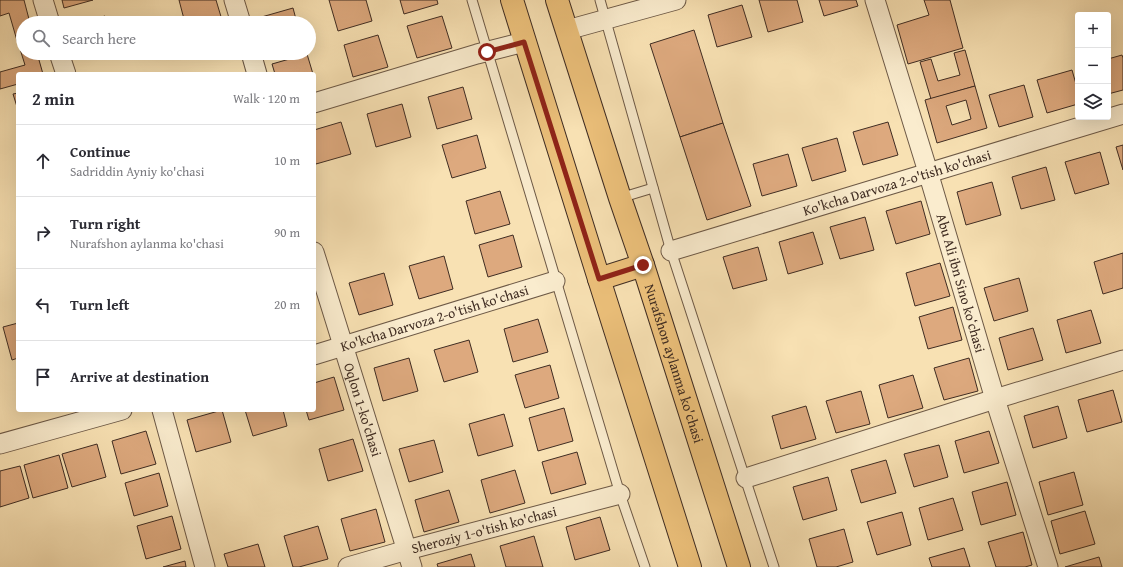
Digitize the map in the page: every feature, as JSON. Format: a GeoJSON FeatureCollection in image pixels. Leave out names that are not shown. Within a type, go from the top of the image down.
{"type":"FeatureCollection","features":[{"type":"Feature","properties":{"kind":"main road"},"geometry":{"type":"LineString","coordinates":[[512,0],[690,567]]}},
{"type":"Feature","properties":{"kind":"main road","name":"Nurafshon aylanma ko'chasi"},"geometry":{"type":"LineString","coordinates":[[557,0],[739,567]]}},
{"type":"Feature","properties":{"kind":"main road"},"geometry":{"type":"LineString","coordinates":[[599,279],[643,265]]}},
{"type":"Feature","properties":{"kind":"street"},"geometry":{"type":"LineString","coordinates":[[43,0],[48,16]]}},
{"type":"Feature","properties":{"kind":"street"},"geometry":{"type":"LineString","coordinates":[[234,0],[239,16]]}},
{"type":"Feature","properties":{"kind":"street"},"geometry":{"type":"LineString","coordinates":[[566,30],[676,0]]}},
{"type":"Feature","properties":{"kind":"street","name":"Abu Ali ibn Sino koʻchasi"},"geometry":{"type":"LineString","coordinates":[[875,0],[928,172],[995,399],[1048,567]]}},
{"type":"Feature","properties":{"kind":"street"},"geometry":{"type":"LineString","coordinates":[[316,102],[524,42]]}},
{"type":"Feature","properties":{"kind":"street"},"geometry":{"type":"LineString","coordinates":[[61,60],[65,72]]}},
{"type":"Feature","properties":{"kind":"street"},"geometry":{"type":"LineString","coordinates":[[253,60],[257,72]]}},
{"type":"Feature","properties":{"kind":"street","name":"Ko'kcha Darvoza 2-o'tish ko'chasi"},"geometry":{"type":"LineString","coordinates":[[672,251],[1123,114]]}},
{"type":"Feature","properties":{"kind":"street","name":"Oqlon 1-ko'chasi"},"geometry":{"type":"LineString","coordinates":[[316,258],[409,558]]}},
{"type":"Feature","properties":{"kind":"street","name":"Ko'kcha Darvoza 2-o'tish ko'chasi"},"geometry":{"type":"LineString","coordinates":[[316,354],[555,280]]}},
{"type":"Feature","properties":{"kind":"street"},"geometry":{"type":"LineString","coordinates":[[746,478],[1123,360]]}},
{"type":"Feature","properties":{"kind":"street"},"geometry":{"type":"LineString","coordinates":[[0,444],[115,412]]}},
{"type":"Feature","properties":{"kind":"street"},"geometry":{"type":"LineString","coordinates":[[163,412],[205,567]]}},
{"type":"Feature","properties":{"kind":"street","name":"Sheroziy 1-o'tish ko'chasi"},"geometry":{"type":"LineString","coordinates":[[348,567],[409,558],[620,494]]}},
{"type":"Feature","properties":{"kind":"lane"},"geometry":{"type":"LineString","coordinates":[[472,0],[620,494],[645,567]]}},
{"type":"Feature","properties":{"kind":"lane"},"geometry":{"type":"LineString","coordinates":[[600,0],[672,251],[774,567]]}},
{"type":"Feature","properties":{"kind":"lane"},"geometry":{"type":"LineString","coordinates":[[620,198],[653,188]]}},
{"type":"Feature","properties":{"kind":"building"},"geometry":{"type":"Polygon","coordinates":[[[0,0],[24,0],[28,16],[16,16],[16,37],[9,13],[0,16],[0,0]]]}},
{"type":"Feature","properties":{"kind":"building"},"geometry":{"type":"Polygon","coordinates":[[[62,0],[93,0],[64,8],[62,0]]]}},
{"type":"Feature","properties":{"kind":"building"},"geometry":{"type":"Polygon","coordinates":[[[179,0],[216,0],[221,16],[183,16],[179,0]]]}},
{"type":"Feature","properties":{"kind":"building"},"geometry":{"type":"Polygon","coordinates":[[[329,0],[366,0],[372,21],[338,31],[329,0]]]}},
{"type":"Feature","properties":{"kind":"building"},"geometry":{"type":"Polygon","coordinates":[[[400,0],[437,0],[438,4],[404,14],[400,0]]]}},
{"type":"Feature","properties":{"kind":"building"},"geometry":{"type":"Polygon","coordinates":[[[759,0],[797,0],[803,22],[768,32],[759,0]]]}},
{"type":"Feature","properties":{"kind":"building"},"geometry":{"type":"Polygon","coordinates":[[[819,0],[856,0],[858,6],[824,16],[819,0]]]}},
{"type":"Feature","properties":{"kind":"building"},"geometry":{"type":"Polygon","coordinates":[[[924,0],[950,0],[963,48],[908,64],[897,25],[929,15],[924,0]]]}},
{"type":"Feature","properties":{"kind":"building"},"geometry":{"type":"Polygon","coordinates":[[[742,5],[752,37],[717,47],[708,15],[742,5]]]}},
{"type":"Feature","properties":{"kind":"building"},"geometry":{"type":"Polygon","coordinates":[[[293,8],[295,16],[265,16],[293,8]]]}},
{"type":"Feature","properties":{"kind":"building"},"geometry":{"type":"Polygon","coordinates":[[[442,16],[452,48],[417,58],[407,26],[442,16]]]}},
{"type":"Feature","properties":{"kind":"building"},"geometry":{"type":"Polygon","coordinates":[[[694,30],[723,123],[680,137],[650,44],[694,30]]]}},
{"type":"Feature","properties":{"kind":"building"},"geometry":{"type":"Polygon","coordinates":[[[378,35],[388,67],[353,77],[344,45],[378,35]]]}},
{"type":"Feature","properties":{"kind":"building"},"geometry":{"type":"Polygon","coordinates":[[[965,50],[975,86],[931,99],[920,62],[931,59],[938,81],[960,75],[954,53],[965,50]]]}},
{"type":"Feature","properties":{"kind":"building"},"geometry":{"type":"Polygon","coordinates":[[[1122,55],[1123,58],[1123,90],[1111,93],[1111,84],[1111,58],[1122,55]]]}},
{"type":"Feature","properties":{"kind":"building"},"geometry":{"type":"Polygon","coordinates":[[[23,60],[39,60],[42,72],[16,72],[16,85],[0,89],[0,72],[25,65],[23,60]]]}},
{"type":"Feature","properties":{"kind":"building"},"geometry":{"type":"Polygon","coordinates":[[[286,60],[309,60],[312,72],[274,72],[272,64],[286,60]]]}},
{"type":"Feature","properties":{"kind":"building"},"geometry":{"type":"Polygon","coordinates":[[[1072,70],[1075,80],[1075,105],[1047,113],[1037,80],[1072,70]]]}},
{"type":"Feature","properties":{"kind":"building"},"geometry":{"type":"Polygon","coordinates":[[[1024,85],[1033,117],[999,127],[989,95],[1024,85]]]}},
{"type":"Feature","properties":{"kind":"building"},"geometry":{"type":"Polygon","coordinates":[[[975,86],[987,128],[937,143],[925,100],[975,86]],[[966,100],[946,106],[952,125],[971,119],[966,100]]]}},
{"type":"Feature","properties":{"kind":"building"},"geometry":{"type":"Polygon","coordinates":[[[463,87],[472,119],[437,129],[428,97],[463,87]]]}},
{"type":"Feature","properties":{"kind":"building"},"geometry":{"type":"Polygon","coordinates":[[[16,93],[16,104],[13,94],[16,93]]]}},
{"type":"Feature","properties":{"kind":"building"},"geometry":{"type":"Polygon","coordinates":[[[402,104],[411,137],[376,147],[367,114],[402,104]]]}},
{"type":"Feature","properties":{"kind":"building"},"geometry":{"type":"Polygon","coordinates":[[[341,122],[351,154],[316,164],[316,129],[341,122]]]}},
{"type":"Feature","properties":{"kind":"building"},"geometry":{"type":"Polygon","coordinates":[[[888,122],[898,155],[863,165],[853,132],[888,122]]]}},
{"type":"Feature","properties":{"kind":"building"},"geometry":{"type":"Polygon","coordinates":[[[723,123],[751,206],[707,220],[680,137],[723,123]]]}},
{"type":"Feature","properties":{"kind":"building"},"geometry":{"type":"Polygon","coordinates":[[[477,135],[486,168],[452,178],[442,145],[477,135]]]}},
{"type":"Feature","properties":{"kind":"building"},"geometry":{"type":"Polygon","coordinates":[[[837,138],[846,171],[812,181],[802,148],[837,138]]]}},
{"type":"Feature","properties":{"kind":"building"},"geometry":{"type":"Polygon","coordinates":[[[1123,145],[1123,170],[1116,147],[1123,145]]]}},
{"type":"Feature","properties":{"kind":"building"},"geometry":{"type":"Polygon","coordinates":[[[1100,152],[1109,184],[1075,194],[1065,162],[1100,152]]]}},
{"type":"Feature","properties":{"kind":"building"},"geometry":{"type":"Polygon","coordinates":[[[788,154],[797,186],[762,196],[753,164],[788,154]]]}},
{"type":"Feature","properties":{"kind":"building"},"geometry":{"type":"Polygon","coordinates":[[[1046,167],[1055,200],[1021,209],[1012,177],[1046,167]]]}},
{"type":"Feature","properties":{"kind":"building"},"geometry":{"type":"Polygon","coordinates":[[[992,182],[1001,215],[966,225],[957,192],[992,182]]]}},
{"type":"Feature","properties":{"kind":"building"},"geometry":{"type":"Polygon","coordinates":[[[500,191],[510,224],[475,234],[466,201],[500,191]]]}},
{"type":"Feature","properties":{"kind":"building"},"geometry":{"type":"Polygon","coordinates":[[[921,201],[930,234],[896,244],[886,211],[921,201]]]}},
{"type":"Feature","properties":{"kind":"building"},"geometry":{"type":"Polygon","coordinates":[[[865,217],[874,250],[840,259],[830,227],[865,217]]]}},
{"type":"Feature","properties":{"kind":"building"},"geometry":{"type":"Polygon","coordinates":[[[813,232],[823,264],[788,274],[779,242],[813,232]]]}},
{"type":"Feature","properties":{"kind":"building"},"geometry":{"type":"Polygon","coordinates":[[[513,235],[522,267],[488,277],[479,245],[513,235]]]}},
{"type":"Feature","properties":{"kind":"building"},"geometry":{"type":"Polygon","coordinates":[[[758,247],[767,280],[733,289],[723,257],[758,247]]]}},
{"type":"Feature","properties":{"kind":"building"},"geometry":{"type":"Polygon","coordinates":[[[1123,253],[1123,288],[1103,294],[1094,262],[1123,253]]]}},
{"type":"Feature","properties":{"kind":"building"},"geometry":{"type":"Polygon","coordinates":[[[444,256],[453,289],[419,299],[409,266],[444,256]]]}},
{"type":"Feature","properties":{"kind":"building"},"geometry":{"type":"Polygon","coordinates":[[[940,263],[950,296],[915,306],[906,273],[940,263]]]}},
{"type":"Feature","properties":{"kind":"building"},"geometry":{"type":"Polygon","coordinates":[[[384,273],[393,305],[359,315],[349,283],[384,273]]]}},
{"type":"Feature","properties":{"kind":"building"},"geometry":{"type":"Polygon","coordinates":[[[1019,278],[1028,311],[994,321],[984,288],[1019,278]]]}},
{"type":"Feature","properties":{"kind":"building"},"geometry":{"type":"Polygon","coordinates":[[[953,307],[962,340],[928,349],[919,317],[953,307]]]}},
{"type":"Feature","properties":{"kind":"building"},"geometry":{"type":"Polygon","coordinates":[[[1091,310],[1101,343],[1066,353],[1057,320],[1091,310]]]}},
{"type":"Feature","properties":{"kind":"building"},"geometry":{"type":"Polygon","coordinates":[[[538,319],[548,352],[513,362],[504,329],[538,319]]]}},
{"type":"Feature","properties":{"kind":"building"},"geometry":{"type":"Polygon","coordinates":[[[16,324],[16,359],[12,360],[3,327],[16,324]]]}},
{"type":"Feature","properties":{"kind":"building"},"geometry":{"type":"Polygon","coordinates":[[[1033,328],[1043,360],[1008,370],[999,338],[1033,328]]]}},
{"type":"Feature","properties":{"kind":"building"},"geometry":{"type":"Polygon","coordinates":[[[469,340],[478,372],[444,382],[434,350],[469,340]]]}},
{"type":"Feature","properties":{"kind":"building"},"geometry":{"type":"Polygon","coordinates":[[[409,358],[418,391],[383,401],[374,368],[409,358]]]}},
{"type":"Feature","properties":{"kind":"building"},"geometry":{"type":"Polygon","coordinates":[[[969,358],[978,391],[944,400],[934,368],[969,358]]]}},
{"type":"Feature","properties":{"kind":"building"},"geometry":{"type":"Polygon","coordinates":[[[550,365],[559,398],[525,408],[515,375],[550,365]]]}},
{"type":"Feature","properties":{"kind":"building"},"geometry":{"type":"Polygon","coordinates":[[[913,375],[923,408],[888,418],[879,385],[913,375]]]}},
{"type":"Feature","properties":{"kind":"building"},"geometry":{"type":"Polygon","coordinates":[[[334,377],[344,410],[309,420],[307,412],[316,412],[316,382],[334,377]]]}},
{"type":"Feature","properties":{"kind":"building"},"geometry":{"type":"Polygon","coordinates":[[[1113,390],[1122,422],[1087,432],[1078,400],[1113,390]]]}},
{"type":"Feature","properties":{"kind":"building"},"geometry":{"type":"Polygon","coordinates":[[[861,391],[870,424],[836,433],[826,401],[861,391]]]}},
{"type":"Feature","properties":{"kind":"building"},"geometry":{"type":"Polygon","coordinates":[[[806,406],[816,439],[781,449],[772,416],[806,406]]]}},
{"type":"Feature","properties":{"kind":"building"},"geometry":{"type":"Polygon","coordinates":[[[1058,406],[1067,438],[1033,448],[1024,416],[1058,406]]]}},
{"type":"Feature","properties":{"kind":"building"},"geometry":{"type":"Polygon","coordinates":[[[564,408],[573,441],[538,451],[529,418],[564,408]]]}},
{"type":"Feature","properties":{"kind":"building"},"geometry":{"type":"Polygon","coordinates":[[[215,412],[223,412],[231,442],[196,452],[187,420],[215,412]]]}},
{"type":"Feature","properties":{"kind":"building"},"geometry":{"type":"Polygon","coordinates":[[[246,412],[284,412],[287,426],[253,436],[246,412]]]}},
{"type":"Feature","properties":{"kind":"building"},"geometry":{"type":"Polygon","coordinates":[[[504,414],[513,446],[478,456],[469,424],[504,414]]]}},
{"type":"Feature","properties":{"kind":"building"},"geometry":{"type":"Polygon","coordinates":[[[146,431],[156,464],[121,474],[112,441],[146,431]]]}},
{"type":"Feature","properties":{"kind":"building"},"geometry":{"type":"Polygon","coordinates":[[[989,431],[999,463],[964,473],[955,441],[989,431]]]}},
{"type":"Feature","properties":{"kind":"building"},"geometry":{"type":"Polygon","coordinates":[[[353,439],[363,471],[328,481],[319,449],[353,439]]]}},
{"type":"Feature","properties":{"kind":"building"},"geometry":{"type":"Polygon","coordinates":[[[434,440],[443,472],[409,482],[399,449],[434,440]]]}},
{"type":"Feature","properties":{"kind":"building"},"geometry":{"type":"Polygon","coordinates":[[[97,444],[106,477],[72,487],[62,454],[97,444]]]}},
{"type":"Feature","properties":{"kind":"building"},"geometry":{"type":"Polygon","coordinates":[[[939,445],[948,477],[914,487],[904,454],[939,445]]]}},
{"type":"Feature","properties":{"kind":"building"},"geometry":{"type":"Polygon","coordinates":[[[577,452],[586,484],[551,494],[542,462],[577,452]]]}},
{"type":"Feature","properties":{"kind":"building"},"geometry":{"type":"Polygon","coordinates":[[[59,455],[68,488],[33,498],[24,465],[59,455]]]}},
{"type":"Feature","properties":{"kind":"building"},"geometry":{"type":"Polygon","coordinates":[[[886,460],[896,493],[861,503],[851,470],[886,460]]]}},
{"type":"Feature","properties":{"kind":"building"},"geometry":{"type":"Polygon","coordinates":[[[20,466],[29,498],[0,507],[0,471],[20,466]]]}},
{"type":"Feature","properties":{"kind":"building"},"geometry":{"type":"Polygon","coordinates":[[[515,470],[525,503],[490,513],[481,480],[515,470]]]}},
{"type":"Feature","properties":{"kind":"building"},"geometry":{"type":"Polygon","coordinates":[[[1074,472],[1083,505],[1048,515],[1039,482],[1074,472]]]}},
{"type":"Feature","properties":{"kind":"building"},"geometry":{"type":"Polygon","coordinates":[[[159,473],[168,506],[134,516],[125,483],[159,473]]]}},
{"type":"Feature","properties":{"kind":"building"},"geometry":{"type":"Polygon","coordinates":[[[828,477],[837,510],[803,520],[793,487],[828,477]]]}},
{"type":"Feature","properties":{"kind":"building"},"geometry":{"type":"Polygon","coordinates":[[[1007,482],[1016,515],[981,525],[972,492],[1007,482]]]}},
{"type":"Feature","properties":{"kind":"building"},"geometry":{"type":"Polygon","coordinates":[[[449,490],[459,522],[424,532],[415,500],[449,490]]]}},
{"type":"Feature","properties":{"kind":"building"},"geometry":{"type":"Polygon","coordinates":[[[953,498],[963,530],[928,540],[919,508],[953,498]]]}},
{"type":"Feature","properties":{"kind":"building"},"geometry":{"type":"Polygon","coordinates":[[[376,509],[385,542],[350,551],[341,519],[376,509]]]}},
{"type":"Feature","properties":{"kind":"building"},"geometry":{"type":"Polygon","coordinates":[[[1085,511],[1095,544],[1060,554],[1051,521],[1085,511]]]}},
{"type":"Feature","properties":{"kind":"building"},"geometry":{"type":"Polygon","coordinates":[[[902,512],[911,545],[877,555],[867,522],[902,512]]]}},
{"type":"Feature","properties":{"kind":"building"},"geometry":{"type":"Polygon","coordinates":[[[172,516],[181,549],[146,559],[137,526],[172,516]]]}},
{"type":"Feature","properties":{"kind":"building"},"geometry":{"type":"Polygon","coordinates":[[[600,517],[610,550],[575,560],[566,527],[600,517]]]}},
{"type":"Feature","properties":{"kind":"building"},"geometry":{"type":"Polygon","coordinates":[[[318,526],[328,559],[299,567],[293,567],[284,536],[318,526]]]}},
{"type":"Feature","properties":{"kind":"building"},"geometry":{"type":"Polygon","coordinates":[[[844,529],[853,562],[836,567],[817,567],[809,539],[844,529]]]}},
{"type":"Feature","properties":{"kind":"building"},"geometry":{"type":"Polygon","coordinates":[[[1023,532],[1032,565],[1025,567],[996,567],[988,542],[1023,532]]]}},
{"type":"Feature","properties":{"kind":"building"},"geometry":{"type":"Polygon","coordinates":[[[534,536],[543,567],[506,567],[500,546],[534,536]]]}},
{"type":"Feature","properties":{"kind":"building"},"geometry":{"type":"Polygon","coordinates":[[[258,544],[265,567],[228,567],[224,554],[258,544]]]}},
{"type":"Feature","properties":{"kind":"building"},"geometry":{"type":"Polygon","coordinates":[[[964,548],[970,567],[932,567],[929,558],[964,548]]]}},
{"type":"Feature","properties":{"kind":"building"},"geometry":{"type":"Polygon","coordinates":[[[471,554],[475,567],[438,567],[437,564],[471,554]]]}},
{"type":"Feature","properties":{"kind":"building"},"geometry":{"type":"Polygon","coordinates":[[[1099,557],[1102,567],[1065,567],[1099,557]]]}},
{"type":"Feature","properties":{"kind":"building"},"geometry":{"type":"Polygon","coordinates":[[[185,561],[186,567],[163,567],[185,561]]]}},
{"type":"Feature","properties":{"kind":"route"},"geometry":{"type":"LineString","coordinates":[[487,52],[524,42],[599,279],[643,265]]}}]}
